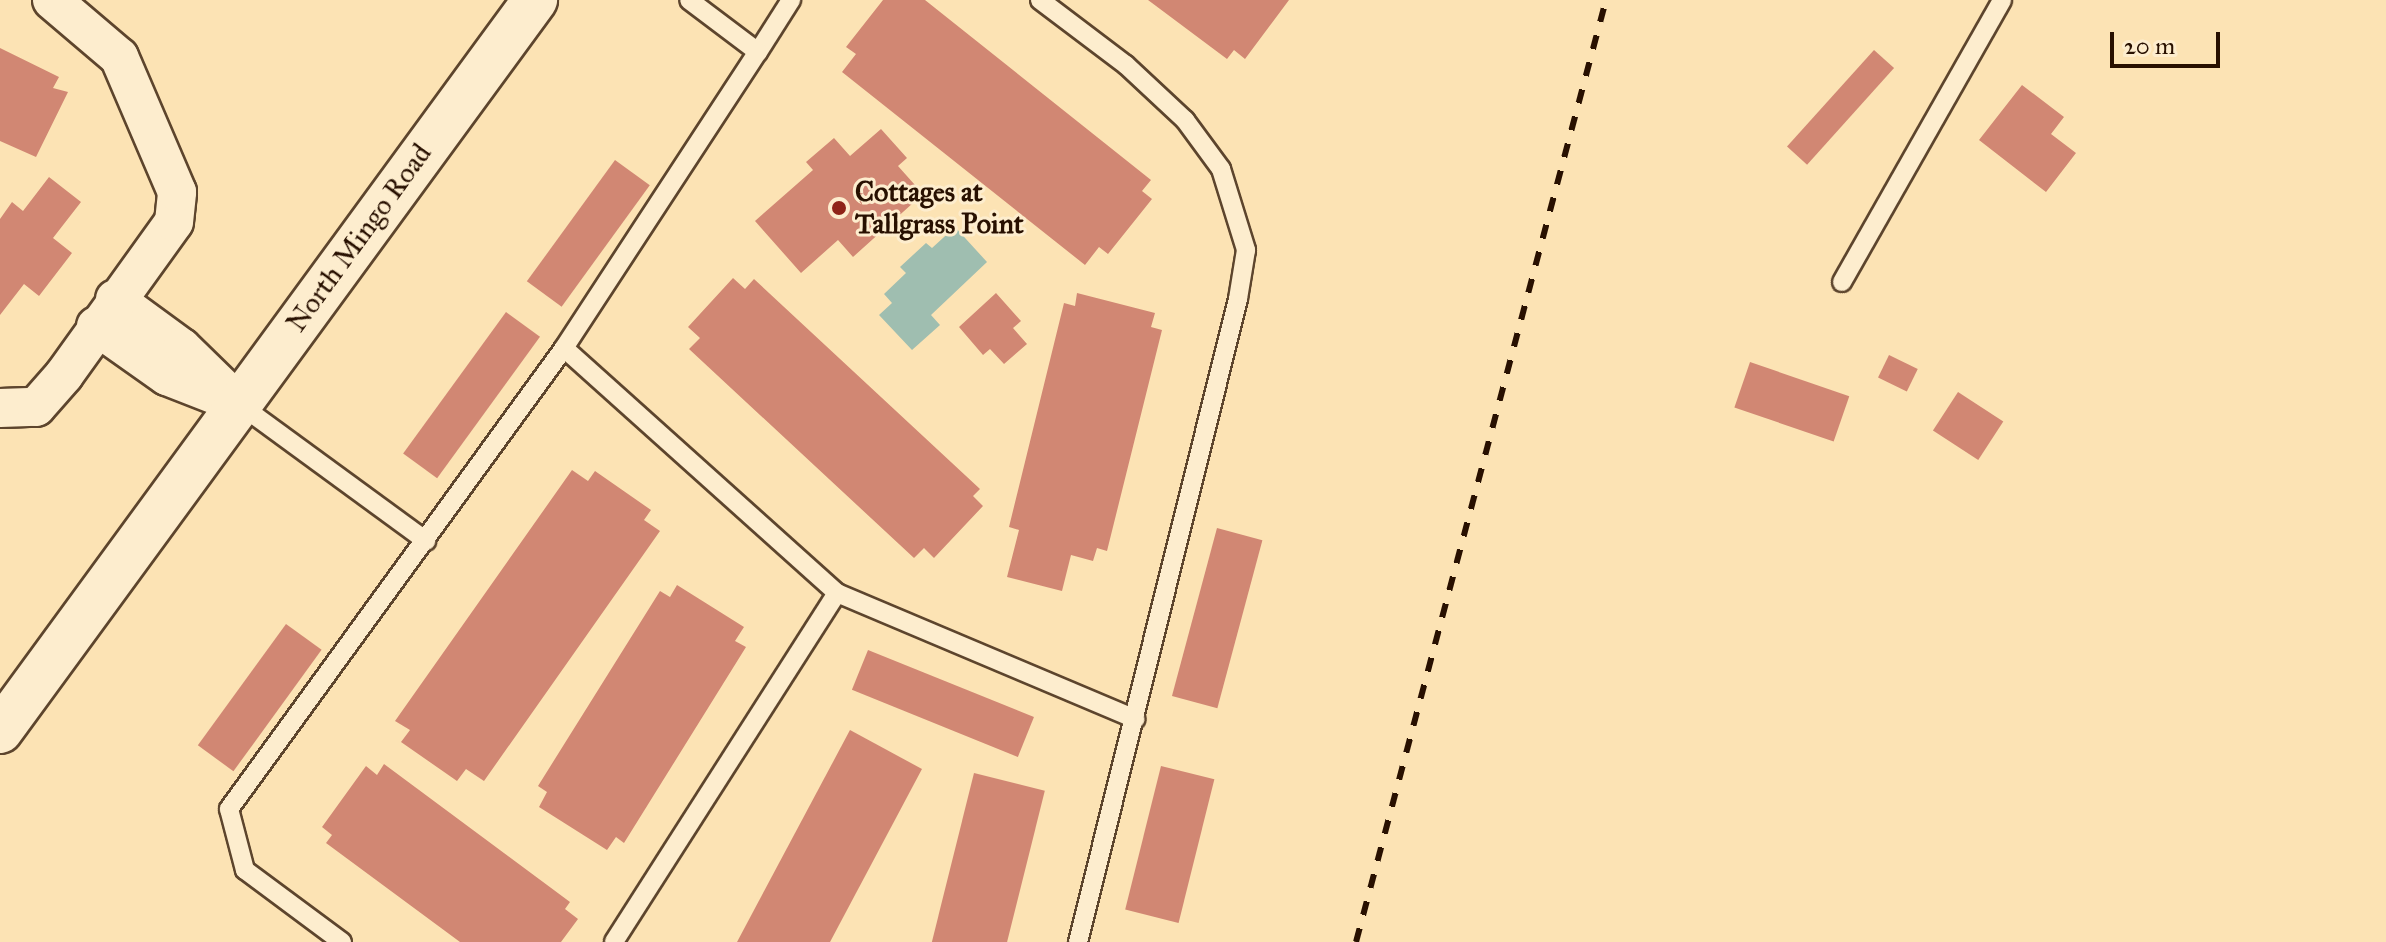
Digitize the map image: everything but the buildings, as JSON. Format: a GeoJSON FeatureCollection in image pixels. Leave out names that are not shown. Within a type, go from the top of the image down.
{"type":"FeatureCollection","features":[{"type":"Feature","properties":{"kind":"street"},"geometry":{"type":"LineString","coordinates":[[0,408],[36,407],[64,375],[105,312],[174,222],[177,192],[119,57],[52,0]]}},
{"type":"Feature","properties":{"kind":"street","name":"North Mingo Road"},"geometry":{"type":"LineString","coordinates":[[0,731],[535,0]]}},
{"type":"Feature","properties":{"kind":"street"},"geometry":{"type":"LineString","coordinates":[[105,312],[167,376],[239,404]]}},
{"type":"Feature","properties":{"kind":"lane"},"geometry":{"type":"LineString","coordinates":[[689,0],[758,52]]}},
{"type":"Feature","properties":{"kind":"lane"},"geometry":{"type":"LineString","coordinates":[[342,942],[245,870],[229,809],[564,348],[791,0]]}},
{"type":"Feature","properties":{"kind":"lane"},"geometry":{"type":"LineString","coordinates":[[1040,0],[1126,65],[1185,120],[1221,169],[1246,250],[1135,719],[1078,942]]}},
{"type":"Feature","properties":{"kind":"lane"},"geometry":{"type":"LineString","coordinates":[[1842,282],[2002,0]]}},
{"type":"Feature","properties":{"kind":"lane"},"geometry":{"type":"LineString","coordinates":[[564,348],[837,593],[1135,719]]}},
{"type":"Feature","properties":{"kind":"lane"},"geometry":{"type":"LineString","coordinates":[[239,404],[426,541]]}},
{"type":"Feature","properties":{"kind":"lane"},"geometry":{"type":"LineString","coordinates":[[614,942],[837,593]]}},
{"type":"Feature","properties":{"kind":"shaded area"},"geometry":{"type":"Polygon","coordinates":[[[955,227],[987,262],[931,315],[940,325],[912,350],[879,315],[892,303],[884,294],[906,273],[900,267],[926,243],[932,248],[955,227]]]}},
{"type":"Feature","properties":{"kind":"railway"},"geometry":{"type":"LineString","coordinates":[[1356,942],[1606,0]]}},
{"type":"Feature","properties":{"kind":"place","name":"Cottages at Tallgrass Point"},"geometry":{"type":"Point","coordinates":[839,208]}}]}
